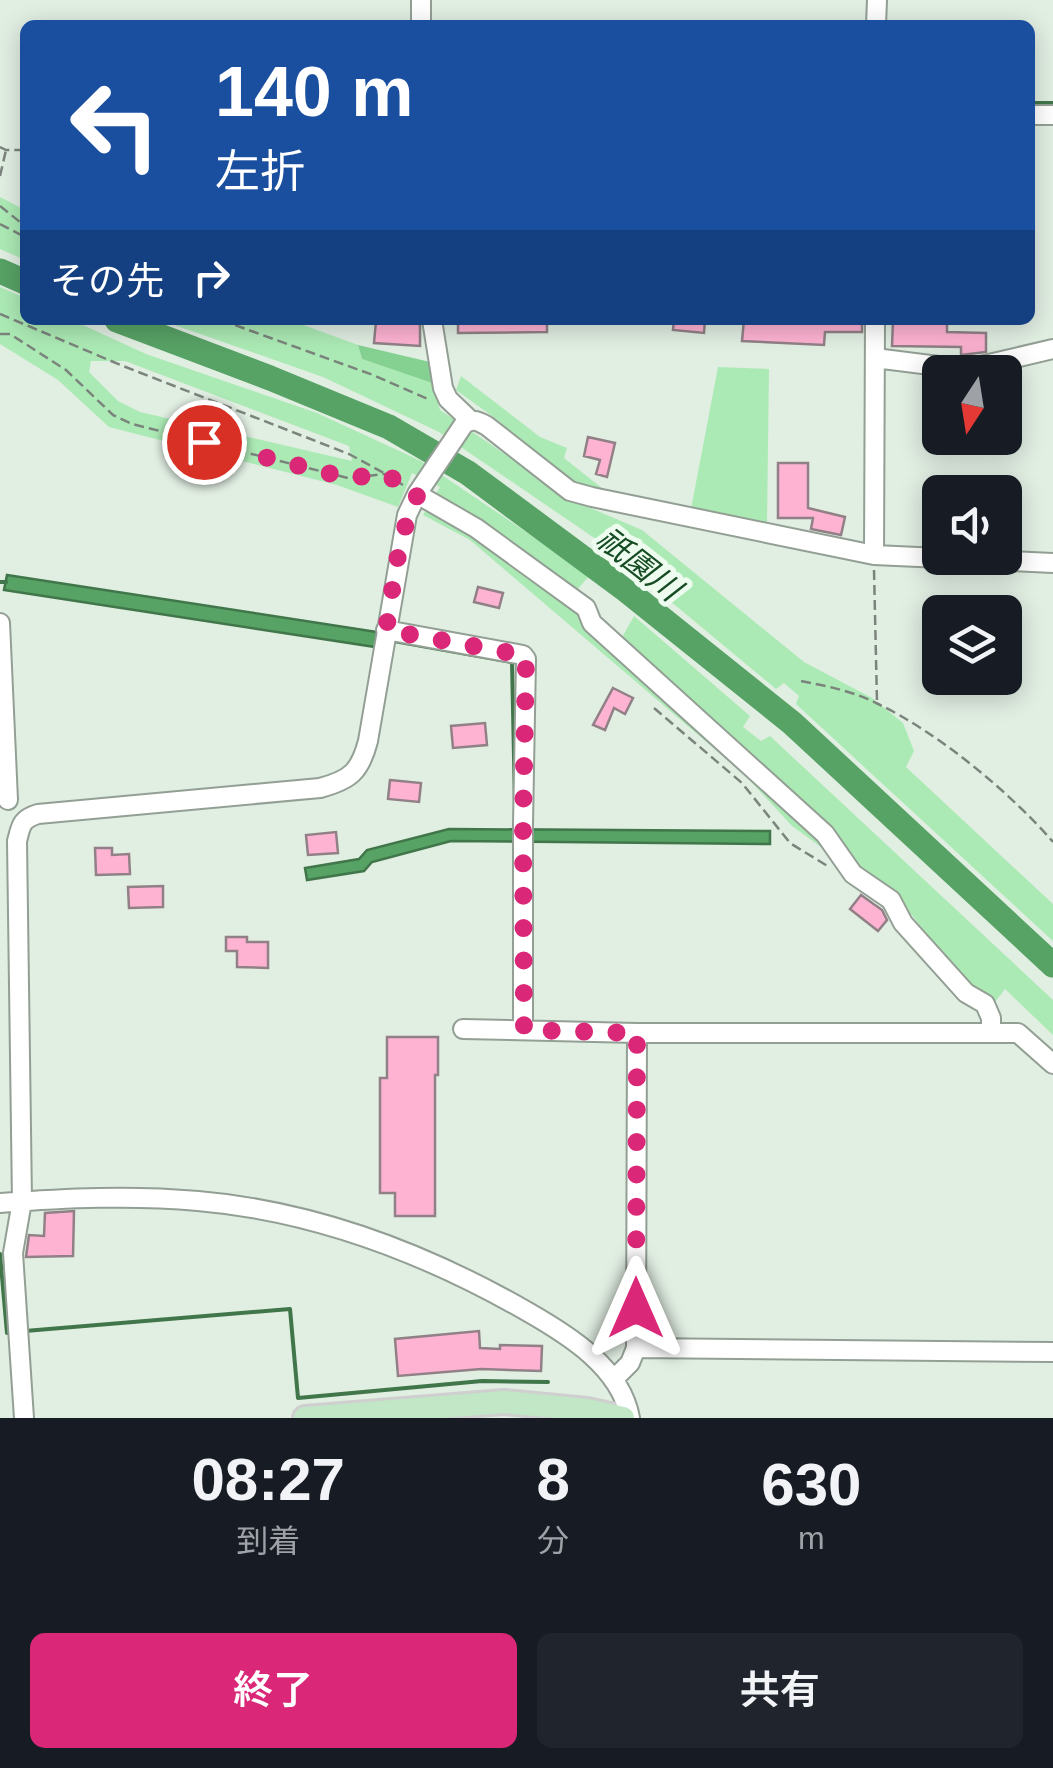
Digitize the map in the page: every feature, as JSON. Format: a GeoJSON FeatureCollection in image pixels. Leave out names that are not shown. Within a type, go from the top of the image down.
{"type":"FeatureCollection","features":[{"type":"Feature","properties":{"kind":"main road"},"geometry":{"type":"LineString","coordinates":[[306,1418],[504,1402],[587,1410],[623,1418]]}},
{"type":"Feature","properties":{"kind":"street"},"geometry":{"type":"LineString","coordinates":[[433,325],[448,399],[467,422],[487,426],[570,491],[874,555],[1053,563]]}},
{"type":"Feature","properties":{"kind":"street"},"geometry":{"type":"LineString","coordinates":[[874,555],[875,325]]}},
{"type":"Feature","properties":{"kind":"street"},"geometry":{"type":"LineString","coordinates":[[875,358],[976,368],[1053,349]]}},
{"type":"Feature","properties":{"kind":"street"},"geometry":{"type":"LineString","coordinates":[[24,1418],[13,1252],[22,1201],[17,842],[21,824],[25,818],[38,814],[320,788],[340,783],[355,772],[363,760],[407,516],[467,422]]}},
{"type":"Feature","properties":{"kind":"street"},"geometry":{"type":"LineString","coordinates":[[418,494],[476,528],[586,608],[592,623],[824,834],[853,874],[890,900],[903,923],[966,994],[985,1004],[991,1033]]}},
{"type":"Feature","properties":{"kind":"street"},"geometry":{"type":"LineString","coordinates":[[0,623],[4,799],[25,818]]}},
{"type":"Feature","properties":{"kind":"street"},"geometry":{"type":"LineString","coordinates":[[386,630],[522,655],[526,659],[524,1030]]}},
{"type":"Feature","properties":{"kind":"street"},"geometry":{"type":"LineString","coordinates":[[463,1029],[1018,1033],[1053,1064]]}},
{"type":"Feature","properties":{"kind":"street"},"geometry":{"type":"LineString","coordinates":[[614,1378],[630,1364],[636,1348],[637,1033]]}},
{"type":"Feature","properties":{"kind":"street"},"geometry":{"type":"LineString","coordinates":[[0,1203],[114,1198],[199,1201],[268,1211],[352,1232],[485,1287],[548,1323],[614,1378],[623,1392],[630,1418]]}},
{"type":"Feature","properties":{"kind":"street"},"geometry":{"type":"LineString","coordinates":[[636,1348],[1053,1352]]}},
{"type":"Feature","properties":{"kind":"path"},"geometry":{"type":"LineString","coordinates":[[0,147],[20,150]]}},
{"type":"Feature","properties":{"kind":"path"},"geometry":{"type":"LineString","coordinates":[[0,176],[6,150]]}},
{"type":"Feature","properties":{"kind":"path"},"geometry":{"type":"LineString","coordinates":[[0,206],[20,222]]}},
{"type":"Feature","properties":{"kind":"path"},"geometry":{"type":"LineString","coordinates":[[26,325],[350,454],[418,494]]}},
{"type":"Feature","properties":{"kind":"path"},"geometry":{"type":"LineString","coordinates":[[236,325],[374,375],[433,401],[448,399]]}},
{"type":"Feature","properties":{"kind":"path"},"geometry":{"type":"LineString","coordinates":[[0,334],[10,334],[66,370],[113,415],[132,424],[348,478],[385,474]]}},
{"type":"Feature","properties":{"kind":"path"},"geometry":{"type":"LineString","coordinates":[[874,555],[877,703]]}},
{"type":"Feature","properties":{"kind":"path"},"geometry":{"type":"LineString","coordinates":[[802,681],[840,689],[877,703],[938,740],[1028,814],[1053,842]]}},
{"type":"Feature","properties":{"kind":"path"},"geometry":{"type":"LineString","coordinates":[[654,708],[742,783],[790,844],[840,874],[853,874]]}},
{"type":"Feature","properties":{"kind":"shaded area"},"geometry":{"type":"Polygon","coordinates":[[[0,197],[20,207],[20,258],[0,249],[0,197]]]}},
{"type":"Feature","properties":{"kind":"shaded area"},"geometry":{"type":"Polygon","coordinates":[[[0,287],[20,296],[20,325],[83,325],[146,354],[317,413],[421,461],[590,575],[569,599],[615,650],[634,616],[750,716],[743,727],[761,741],[770,736],[1053,1000],[1053,1035],[1005,989],[995,1002],[972,990],[902,903],[859,867],[846,865],[792,826],[744,774],[470,540],[423,515],[440,487],[412,473],[398,507],[337,485],[109,427],[58,380],[0,344],[0,287]],[[91,361],[89,372],[118,401],[140,412],[352,461],[349,446],[125,361],[91,361]]]}},
{"type":"Feature","properties":{"kind":"shaded area"},"geometry":{"type":"Polygon","coordinates":[[[174,325],[304,325],[358,345],[362,359],[432,383],[440,410],[574,501],[642,530],[804,662],[872,698],[903,723],[914,751],[906,767],[1053,904],[1053,941],[796,704],[799,696],[784,683],[776,689],[640,576],[652,556],[622,535],[609,548],[439,432],[323,377],[174,325]]]}},
{"type":"Feature","properties":{"kind":"shaded area"},"geometry":{"type":"Polygon","coordinates":[[[358,345],[430,362],[432,383],[362,359],[358,345]]]}},
{"type":"Feature","properties":{"kind":"shaded area"},"geometry":{"type":"Polygon","coordinates":[[[718,367],[769,369],[767,524],[691,509],[718,367]]]}},
{"type":"Feature","properties":{"kind":"shaded area"},"geometry":{"type":"Polygon","coordinates":[[[461,376],[540,437],[567,448],[564,458],[603,489],[577,484],[549,466],[499,421],[456,390],[461,376]]]}},
{"type":"Feature","properties":{"kind":"shaded area"},"geometry":{"type":"Polygon","coordinates":[[[7,575],[377,632],[375,647],[4,590],[7,575]]]}},
{"type":"Feature","properties":{"kind":"shaded area"},"geometry":{"type":"Polygon","coordinates":[[[449,829],[770,831],[770,844],[451,841],[372,862],[364,871],[307,880],[305,868],[359,859],[367,850],[449,829]]]}},
{"type":"Feature","properties":{"kind":"building"},"geometry":{"type":"Polygon","coordinates":[[[376,325],[420,325],[420,346],[374,343],[376,325]]]}},
{"type":"Feature","properties":{"kind":"building"},"geometry":{"type":"Polygon","coordinates":[[[458,325],[547,325],[547,332],[458,333],[458,325]]]}},
{"type":"Feature","properties":{"kind":"building"},"geometry":{"type":"Polygon","coordinates":[[[674,325],[705,325],[704,333],[673,330],[674,325]]]}},
{"type":"Feature","properties":{"kind":"building"},"geometry":{"type":"Polygon","coordinates":[[[744,325],[862,325],[862,332],[825,332],[824,345],[742,341],[744,325]]]}},
{"type":"Feature","properties":{"kind":"building"},"geometry":{"type":"Polygon","coordinates":[[[893,325],[947,325],[947,332],[986,333],[986,352],[961,355],[961,347],[892,346],[893,325]]]}},
{"type":"Feature","properties":{"kind":"building"},"geometry":{"type":"Polygon","coordinates":[[[588,437],[615,443],[607,477],[596,474],[600,460],[584,456],[588,437]]]}},
{"type":"Feature","properties":{"kind":"building"},"geometry":{"type":"Polygon","coordinates":[[[778,463],[808,463],[808,508],[845,517],[841,535],[811,529],[813,518],[778,518],[778,463]]]}},
{"type":"Feature","properties":{"kind":"building"},"geometry":{"type":"Polygon","coordinates":[[[478,587],[503,593],[499,608],[474,602],[478,587]]]}},
{"type":"Feature","properties":{"kind":"building"},"geometry":{"type":"Polygon","coordinates":[[[613,688],[633,698],[625,714],[614,708],[605,730],[593,725],[613,688]]]}},
{"type":"Feature","properties":{"kind":"building"},"geometry":{"type":"Polygon","coordinates":[[[485,723],[487,745],[453,748],[451,726],[485,723]]]}},
{"type":"Feature","properties":{"kind":"building"},"geometry":{"type":"Polygon","coordinates":[[[390,780],[421,783],[419,802],[388,799],[390,780]]]}},
{"type":"Feature","properties":{"kind":"building"},"geometry":{"type":"Polygon","coordinates":[[[336,832],[338,853],[308,855],[306,835],[336,832]]]}},
{"type":"Feature","properties":{"kind":"building"},"geometry":{"type":"Polygon","coordinates":[[[95,848],[112,848],[112,855],[129,854],[130,874],[96,875],[95,848]]]}},
{"type":"Feature","properties":{"kind":"building"},"geometry":{"type":"Polygon","coordinates":[[[163,886],[163,907],[129,908],[128,887],[163,886]]]}},
{"type":"Feature","properties":{"kind":"building"},"geometry":{"type":"Polygon","coordinates":[[[861,895],[882,910],[887,920],[878,931],[850,909],[861,895]]]}},
{"type":"Feature","properties":{"kind":"building"},"geometry":{"type":"Polygon","coordinates":[[[226,937],[268,942],[268,968],[237,967],[237,951],[226,951],[226,937]]]}},
{"type":"Feature","properties":{"kind":"building"},"geometry":{"type":"Polygon","coordinates":[[[387,1037],[438,1037],[435,1216],[395,1216],[395,1193],[380,1193],[380,1078],[387,1078],[387,1037]]]}},
{"type":"Feature","properties":{"kind":"building"},"geometry":{"type":"Polygon","coordinates":[[[74,1211],[73,1256],[26,1257],[29,1235],[44,1236],[45,1213],[74,1211]]]}},
{"type":"Feature","properties":{"kind":"building"},"geometry":{"type":"Polygon","coordinates":[[[479,1331],[480,1348],[542,1346],[541,1371],[481,1369],[398,1376],[395,1339],[479,1331]]]}},
{"type":"Feature","properties":{"kind":"waterway"},"geometry":{"type":"LineString","coordinates":[[1035,103],[1053,103]]}},
{"type":"Feature","properties":{"kind":"waterway","name":"祇園川"},"geometry":{"type":"LineString","coordinates":[[0,271],[20,280]]}},
{"type":"Feature","properties":{"kind":"waterway","name":"祇園川"},"geometry":{"type":"LineString","coordinates":[[130,325],[389,427],[468,473],[626,590],[792,723],[1053,965]]}},
{"type":"Feature","properties":{"kind":"waterway"},"geometry":{"type":"LineString","coordinates":[[0,582],[6,582]]}},
{"type":"Feature","properties":{"kind":"waterway"},"geometry":{"type":"LineString","coordinates":[[394,641],[512,662],[515,804]]}},
{"type":"Feature","properties":{"kind":"waterway"},"geometry":{"type":"LineString","coordinates":[[0,1254],[7,1333],[11,1333]]}},
{"type":"Feature","properties":{"kind":"waterway"},"geometry":{"type":"LineString","coordinates":[[25,1331],[290,1309],[298,1398],[482,1381],[548,1382]]}},
{"type":"Feature","properties":{"kind":"route"},"geometry":{"type":"LineString","coordinates":[[204,442],[348,478],[385,474],[418,494],[402,536],[386,630],[522,655],[526,659],[524,1030],[637,1033],[636,1308]]}}]}
